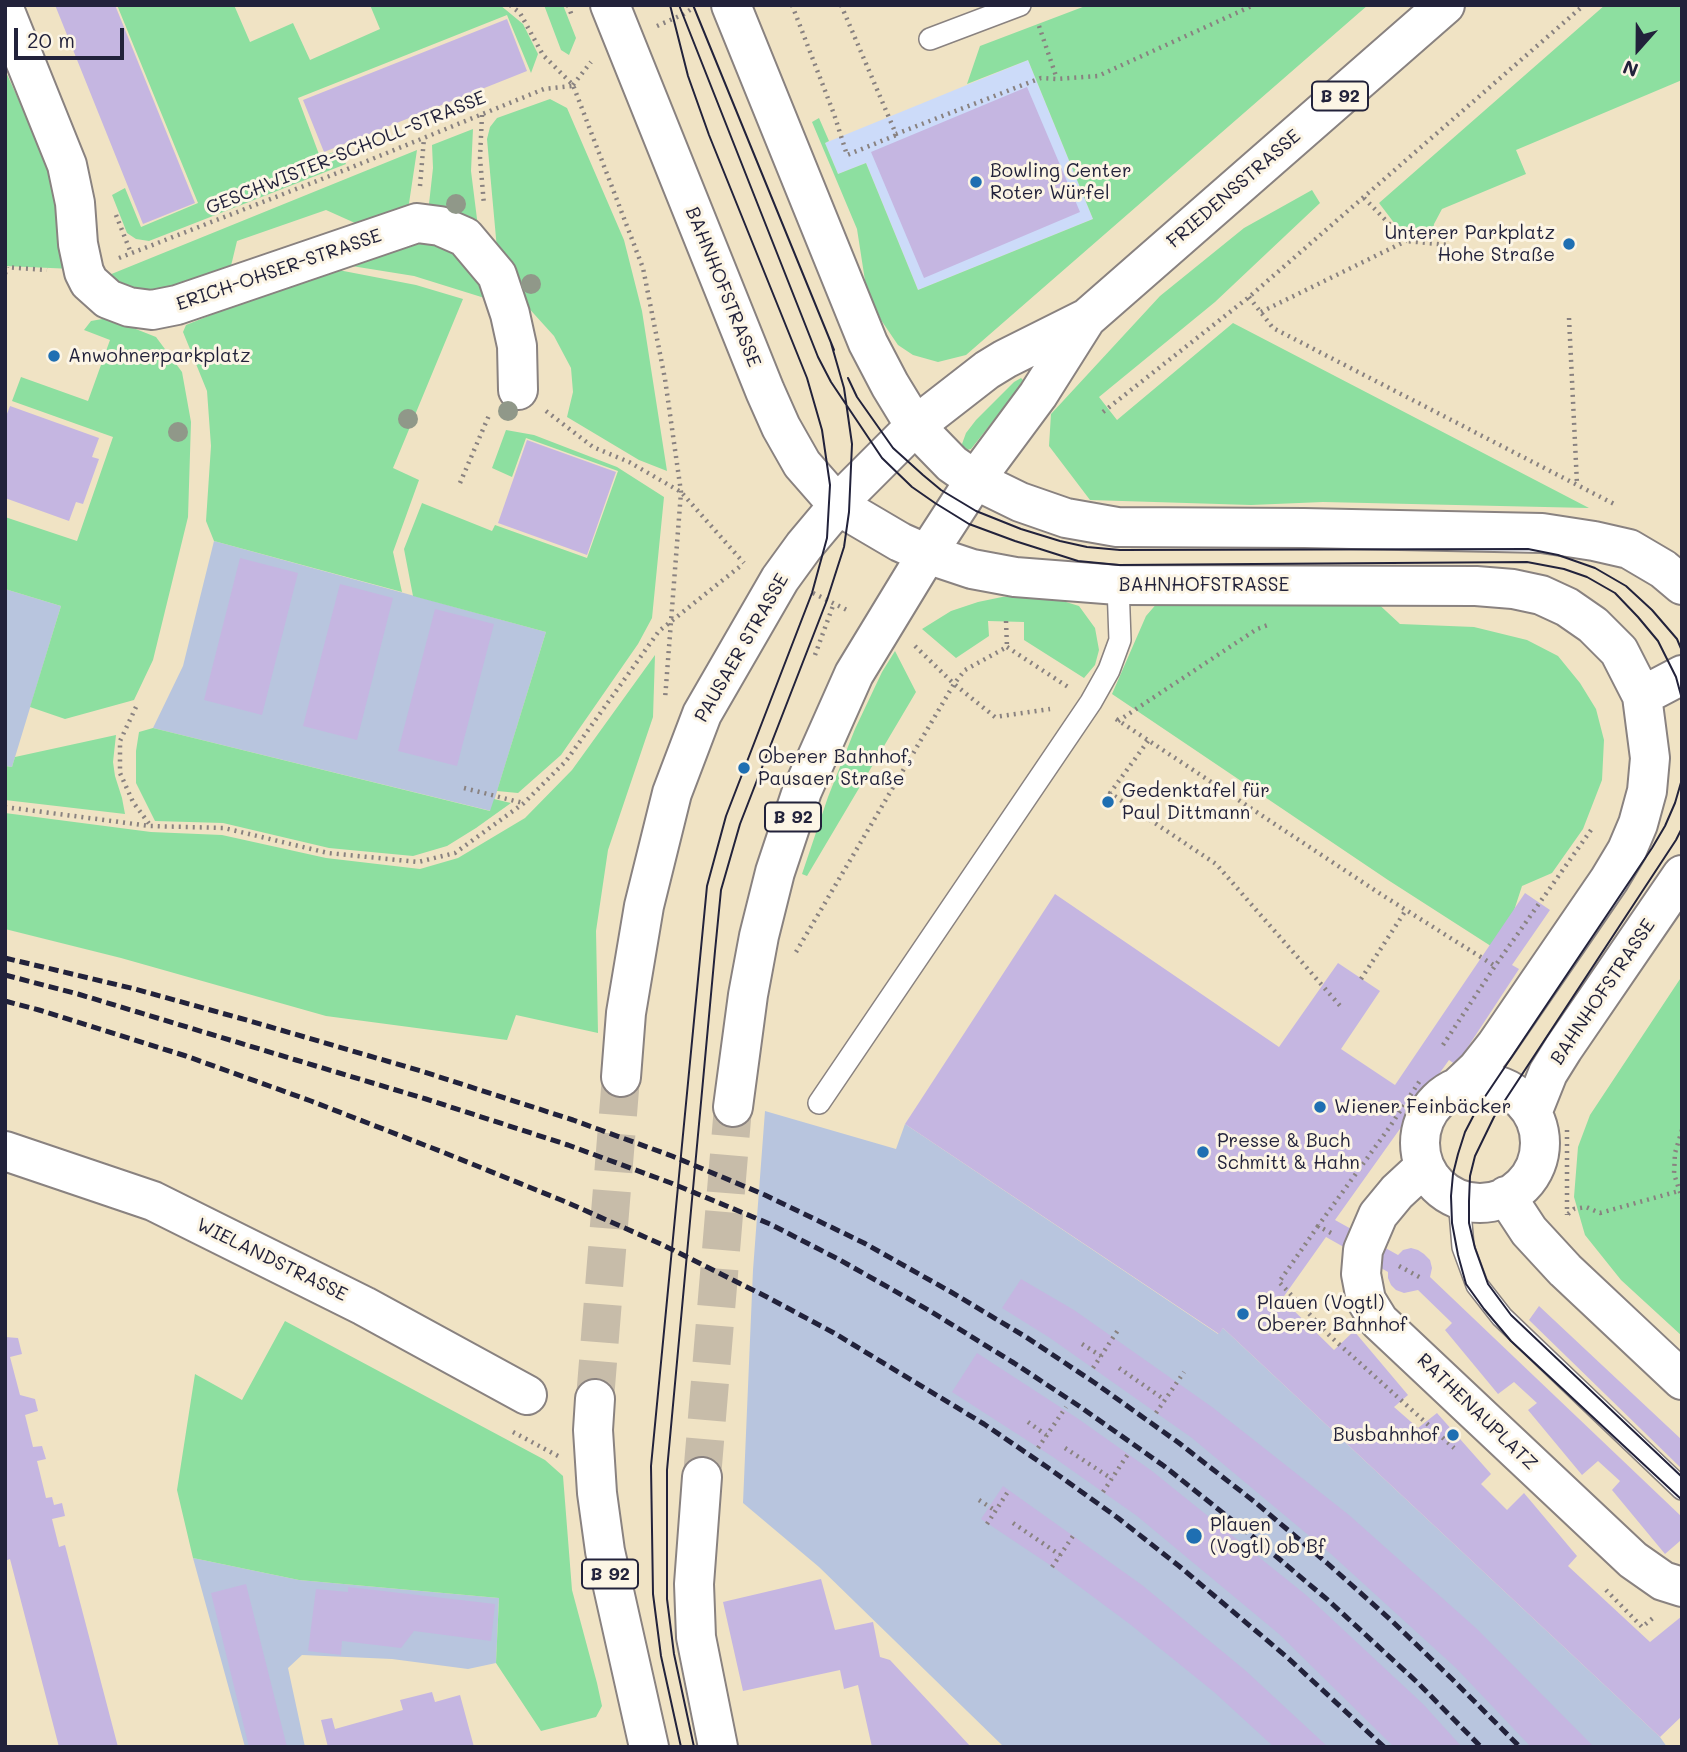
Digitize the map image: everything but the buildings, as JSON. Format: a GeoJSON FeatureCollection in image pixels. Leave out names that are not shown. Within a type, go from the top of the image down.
{"type":"FeatureCollection","features":[{"type":"Feature","properties":{"kind":"street","name":"BAHNHOFSTRASSE"},"geometry":{"type":"LineString","coordinates":[[610,5],[780,427],[802,464],[816,481],[839,504],[871,526],[927,554],[972,569],[1015,577],[1118,585],[1476,586],[1513,589],[1541,595],[1567,607],[1593,625],[1619,652],[1642,696],[1650,758],[1647,791],[1638,824],[1627,850],[1609,880],[1496,1045],[1477,1069],[1443,1078]]}},
{"type":"Feature","properties":{"kind":"street"},"geometry":{"type":"LineString","coordinates":[[731,5],[868,343],[915,426],[952,464],[975,480],[1020,502],[1066,518],[1117,527],[1542,533],[1629,549],[1663,569],[1682,585]]}},
{"type":"Feature","properties":{"kind":"street","name":"FRIEDENSSTRASSE"},"geometry":{"type":"LineString","coordinates":[[915,426],[987,370],[1087,318],[1445,5]]}},
{"type":"Feature","properties":{"kind":"street","name":"ERICH-OHSER-STRASSE"},"geometry":{"type":"LineString","coordinates":[[5,11],[67,165],[84,272],[89,282],[108,299],[129,307],[152,310],[177,305],[417,223]]}},
{"type":"Feature","properties":{"kind":"street"},"geometry":{"type":"LineString","coordinates":[[417,223],[440,226],[465,237],[497,275],[517,346],[518,390]]}},
{"type":"Feature","properties":{"kind":"street","name":"FRIEDENSSTRASSE"},"geometry":{"type":"LineString","coordinates":[[975,480],[1038,395],[1087,318]]}},
{"type":"Feature","properties":{"kind":"street","name":"PAUSAER STRASSE"},"geometry":{"type":"LineString","coordinates":[[621,1077],[626,1013],[644,906],[672,793],[702,714],[780,579],[804,546],[839,504],[915,426]]}},
{"type":"Feature","properties":{"kind":"street","name":"B 92"},"geometry":{"type":"LineString","coordinates":[[733,1107],[759,936],[775,872],[807,780],[854,674],[975,480]]}},
{"type":"Feature","properties":{"kind":"street"},"geometry":{"type":"LineString","coordinates":[[1642,696],[1682,674]]}},
{"type":"Feature","properties":{"kind":"street","name":"BAHNHOFSTRASSE"},"geometry":{"type":"LineString","coordinates":[[1532,1113],[1548,1073],[1563,1049],[1682,875]]}},
{"type":"Feature","properties":{"kind":"street"},"geometry":{"type":"LineString","coordinates":[[1443,1078],[1494,1084],[1511,1091],[1532,1113],[1538,1128],[1540,1145],[1537,1161],[1520,1188],[1506,1196],[1488,1202],[1469,1202],[1451,1196],[1440,1188],[1424,1167],[1419,1141],[1421,1127],[1429,1109],[1443,1095],[1443,1078]]}},
{"type":"Feature","properties":{"kind":"street","name":"WIELANDSTRASSE"},"geometry":{"type":"LineString","coordinates":[[5,1151],[153,1201],[364,1306],[527,1395]]}},
{"type":"Feature","properties":{"kind":"street","name":"RATHENAUPLATZ"},"geometry":{"type":"LineString","coordinates":[[1424,1167],[1397,1192],[1378,1215],[1363,1251],[1361,1275],[1366,1300],[1379,1321],[1633,1560],[1663,1581],[1682,1587]]}},
{"type":"Feature","properties":{"kind":"street"},"geometry":{"type":"LineString","coordinates":[[1506,1196],[1528,1231],[1564,1270],[1682,1380]]}},
{"type":"Feature","properties":{"kind":"street","name":"B 92"},"geometry":{"type":"LineString","coordinates":[[595,1399],[593,1430],[596,1481],[606,1551],[649,1747]]}},
{"type":"Feature","properties":{"kind":"street"},"geometry":{"type":"LineString","coordinates":[[702,1477],[694,1584],[696,1637],[718,1747]]}},
{"type":"Feature","properties":{"kind":"lane"},"geometry":{"type":"LineString","coordinates":[[930,39],[1028,11]]}},
{"type":"Feature","properties":{"kind":"lane"},"geometry":{"type":"LineString","coordinates":[[819,1103],[1091,702],[1109,670],[1120,640],[1118,585]]}},
{"type":"Feature","properties":{"kind":"lane"},"geometry":{"type":"LineString","coordinates":[[1460,1199],[1463,1247],[1477,1285],[1502,1317],[1682,1489]]}},
{"type":"Feature","properties":{"kind":"path"},"geometry":{"type":"LineString","coordinates":[[510,5],[520,13],[543,55],[573,85],[643,268],[665,379],[681,492],[664,707]]}},
{"type":"Feature","properties":{"kind":"path"},"geometry":{"type":"LineString","coordinates":[[792,5],[847,155],[913,128],[914,134]]}},
{"type":"Feature","properties":{"kind":"path"},"geometry":{"type":"LineString","coordinates":[[841,5],[896,134],[1041,78],[1098,76],[1254,5]]}},
{"type":"Feature","properties":{"kind":"path"},"geometry":{"type":"LineString","coordinates":[[1103,412],[1249,296],[1584,5]]}},
{"type":"Feature","properties":{"kind":"path"},"geometry":{"type":"LineString","coordinates":[[1028,11],[1057,79]]}},
{"type":"Feature","properties":{"kind":"path"},"geometry":{"type":"LineString","coordinates":[[573,85],[590,63]]}},
{"type":"Feature","properties":{"kind":"path","name":"GESCHWISTER-SCHOLL-STRASSE"},"geometry":{"type":"LineString","coordinates":[[131,253],[544,89],[573,85]]}},
{"type":"Feature","properties":{"kind":"path"},"geometry":{"type":"LineString","coordinates":[[482,115],[480,158],[490,265]]}},
{"type":"Feature","properties":{"kind":"path"},"geometry":{"type":"LineString","coordinates":[[417,223],[424,138]]}},
{"type":"Feature","properties":{"kind":"path"},"geometry":{"type":"LineString","coordinates":[[1364,198],[1406,241]]}},
{"type":"Feature","properties":{"kind":"path"},"geometry":{"type":"LineString","coordinates":[[1261,312],[1406,241],[1448,245]]}},
{"type":"Feature","properties":{"kind":"path"},"geometry":{"type":"LineString","coordinates":[[5,274],[7,267]]}},
{"type":"Feature","properties":{"kind":"path"},"geometry":{"type":"LineString","coordinates":[[1249,296],[1273,328],[1621,508]]}},
{"type":"Feature","properties":{"kind":"path"},"geometry":{"type":"LineString","coordinates":[[1569,318],[1577,485]]}},
{"type":"Feature","properties":{"kind":"path"},"geometry":{"type":"LineString","coordinates":[[460,483],[488,414],[518,390],[593,447],[629,462],[681,492],[743,563],[834,603],[912,643],[954,684],[995,717],[1091,702]]}},
{"type":"Feature","properties":{"kind":"path"},"geometry":{"type":"LineString","coordinates":[[5,807],[150,826],[224,828],[328,853],[418,862],[455,853],[524,803],[566,761],[659,631],[743,563]]}},
{"type":"Feature","properties":{"kind":"path"},"geometry":{"type":"LineString","coordinates":[[815,655],[834,603]]}},
{"type":"Feature","properties":{"kind":"path"},"geometry":{"type":"LineString","coordinates":[[1006,621],[1007,648]]}},
{"type":"Feature","properties":{"kind":"path"},"geometry":{"type":"LineString","coordinates":[[1118,721],[1257,629],[1269,624]]}},
{"type":"Feature","properties":{"kind":"path"},"geometry":{"type":"LineString","coordinates":[[1007,648],[1406,910],[1496,965]]}},
{"type":"Feature","properties":{"kind":"path"},"geometry":{"type":"LineString","coordinates":[[795,955],[954,684],[965,670],[1007,648]]}},
{"type":"Feature","properties":{"kind":"path"},"geometry":{"type":"LineString","coordinates":[[136,707],[120,741],[120,773],[133,802],[150,826]]}},
{"type":"Feature","properties":{"kind":"path"},"geometry":{"type":"LineString","coordinates":[[1148,741],[1117,778],[1110,793],[1216,864],[1342,1008]]}},
{"type":"Feature","properties":{"kind":"path"},"geometry":{"type":"LineString","coordinates":[[464,788],[524,803]]}},
{"type":"Feature","properties":{"kind":"path"},"geometry":{"type":"LineString","coordinates":[[1442,1047],[1594,826]]}},
{"type":"Feature","properties":{"kind":"path"},"geometry":{"type":"LineString","coordinates":[[1361,979],[1406,910]]}},
{"type":"Feature","properties":{"kind":"path"},"geometry":{"type":"LineString","coordinates":[[1548,1073],[1567,1091],[1567,1215],[1574,1238],[1564,1270]]}},
{"type":"Feature","properties":{"kind":"path"},"geometry":{"type":"LineString","coordinates":[[1423,1279],[1318,1226],[1389,1128],[1443,1078]]}},
{"type":"Feature","properties":{"kind":"path"},"geometry":{"type":"LineString","coordinates":[[1682,1130],[1675,1153],[1674,1174],[1682,1198]]}},
{"type":"Feature","properties":{"kind":"path"},"geometry":{"type":"LineString","coordinates":[[1567,1215],[1574,1209],[1586,1207],[1600,1213],[1679,1191]]}},
{"type":"Feature","properties":{"kind":"path"},"geometry":{"type":"LineString","coordinates":[[1093,1368],[1120,1327]]}},
{"type":"Feature","properties":{"kind":"path"},"geometry":{"type":"LineString","coordinates":[[1082,1344],[1101,1356]]}},
{"type":"Feature","properties":{"kind":"path"},"geometry":{"type":"LineString","coordinates":[[1119,1368],[1165,1400]]}},
{"type":"Feature","properties":{"kind":"path"},"geometry":{"type":"LineString","coordinates":[[1156,1413],[1184,1372]]}},
{"type":"Feature","properties":{"kind":"path"},"geometry":{"type":"LineString","coordinates":[[1038,1448],[1066,1407]]}},
{"type":"Feature","properties":{"kind":"path"},"geometry":{"type":"LineString","coordinates":[[1028,1422],[1046,1435]]}},
{"type":"Feature","properties":{"kind":"path"},"geometry":{"type":"LineString","coordinates":[[507,1429],[567,1462]]}},
{"type":"Feature","properties":{"kind":"path"},"geometry":{"type":"LineString","coordinates":[[1065,1447],[1112,1479]]}},
{"type":"Feature","properties":{"kind":"path"},"geometry":{"type":"LineString","coordinates":[[1102,1492],[1130,1451]]}},
{"type":"Feature","properties":{"kind":"path"},"geometry":{"type":"LineString","coordinates":[[987,1524],[1009,1490]]}},
{"type":"Feature","properties":{"kind":"path"},"geometry":{"type":"LineString","coordinates":[[979,1500],[996,1511]]}},
{"type":"Feature","properties":{"kind":"path"},"geometry":{"type":"LineString","coordinates":[[1013,1523],[1060,1555]]}},
{"type":"Feature","properties":{"kind":"path"},"geometry":{"type":"LineString","coordinates":[[1052,1567],[1073,1536]]}},
{"type":"Feature","properties":{"kind":"shaded area","name":"Bowling Center Roter Würfel"},"geometry":{"type":"Polygon","coordinates":[[[1028,60],[1093,219],[918,290],[866,163],[838,174],[825,143],[1028,60]]]}},
{"type":"Feature","properties":{"kind":"shaded area"},"geometry":{"type":"Polygon","coordinates":[[[214,541],[546,632],[491,811],[153,728],[183,666],[214,541]]]}},
{"type":"Feature","properties":{"kind":"shaded area"},"geometry":{"type":"Polygon","coordinates":[[[5,589],[61,606],[12,767],[5,766],[5,589]]]}},
{"type":"Feature","properties":{"kind":"shaded area"},"geometry":{"type":"Polygon","coordinates":[[[765,1111],[896,1149],[905,1124],[1218,1334],[1223,1328],[1660,1737],[1667,1747],[1004,1747],[819,1567],[743,1503],[753,1270],[765,1111]]]}},
{"type":"Feature","properties":{"kind":"shaded area"},"geometry":{"type":"Polygon","coordinates":[[[193,1558],[299,1580],[499,1598],[496,1663],[468,1669],[392,1659],[302,1655],[288,1668],[305,1747],[245,1747],[193,1558]]]}},
{"type":"Feature","properties":{"kind":"green space"},"geometry":{"type":"Polygon","coordinates":[[[117,5],[234,5],[250,42],[293,23],[310,60],[380,29],[370,5],[500,5],[523,24],[538,54],[531,73],[507,15],[298,98],[320,157],[340,150],[346,164],[149,241],[136,239],[127,233],[112,195],[125,188],[141,227],[198,203],[117,5]]]}},
{"type":"Feature","properties":{"kind":"green space"},"geometry":{"type":"Polygon","coordinates":[[[544,5],[563,5],[576,38],[569,55],[561,50],[544,5]]]}},
{"type":"Feature","properties":{"kind":"green space"},"geometry":{"type":"Polygon","coordinates":[[[1088,5],[1368,5],[966,355],[938,362],[913,355],[898,345],[881,320],[866,287],[857,229],[812,122],[819,118],[829,141],[825,143],[838,174],[866,163],[918,290],[1093,219],[1028,60],[967,84],[980,46],[1088,5]]]}},
{"type":"Feature","properties":{"kind":"green space"},"geometry":{"type":"Polygon","coordinates":[[[1605,5],[1682,5],[1682,80],[1516,150],[1526,174],[1442,209],[1434,224],[1432,238],[1426,239],[1398,228],[1379,203],[1605,5]]]}},
{"type":"Feature","properties":{"kind":"green space"},"geometry":{"type":"Polygon","coordinates":[[[5,70],[65,201],[73,269],[5,266],[5,70]]]}},
{"type":"Feature","properties":{"kind":"green space"},"geometry":{"type":"Polygon","coordinates":[[[550,99],[567,108],[624,240],[642,311],[667,471],[639,460],[567,417],[573,392],[571,368],[554,336],[525,304],[498,260],[487,139],[490,127],[497,118],[550,99]]]}},
{"type":"Feature","properties":{"kind":"green space"},"geometry":{"type":"Polygon","coordinates":[[[473,129],[471,171],[479,235],[428,213],[433,168],[432,145],[473,129]]]}},
{"type":"Feature","properties":{"kind":"green space"},"geometry":{"type":"Polygon","coordinates":[[[417,150],[408,210],[355,223],[326,210],[237,241],[230,270],[163,298],[129,292],[109,275],[417,150]]]}},
{"type":"Feature","properties":{"kind":"green space"},"geometry":{"type":"Polygon","coordinates":[[[1312,190],[1320,203],[1215,302],[1099,397],[1117,420],[1233,323],[1589,508],[1323,502],[1251,505],[1090,500],[1049,446],[1051,414],[1160,296],[1244,228],[1312,190]]]}},
{"type":"Feature","properties":{"kind":"green space"},"geometry":{"type":"Polygon","coordinates":[[[390,240],[453,245],[491,300],[414,276],[333,263],[390,240]]]}},
{"type":"Feature","properties":{"kind":"green space"},"geometry":{"type":"Polygon","coordinates":[[[328,268],[416,285],[463,299],[393,468],[419,480],[393,552],[402,592],[214,541],[206,521],[211,446],[207,391],[183,332],[186,325],[328,268]]]}},
{"type":"Feature","properties":{"kind":"green space"},"geometry":{"type":"Polygon","coordinates":[[[108,318],[156,337],[182,372],[191,422],[188,517],[153,660],[134,700],[65,719],[30,707],[61,606],[5,589],[5,517],[77,541],[113,437],[12,401],[21,377],[88,401],[110,340],[84,330],[91,321],[108,318]]]}},
{"type":"Feature","properties":{"kind":"green space"},"geometry":{"type":"Polygon","coordinates":[[[1021,378],[1023,380],[1016,392],[971,449],[963,448],[966,433],[976,420],[1021,378]]]}},
{"type":"Feature","properties":{"kind":"green space"},"geometry":{"type":"Polygon","coordinates":[[[506,430],[534,435],[617,467],[664,497],[652,618],[638,644],[561,755],[518,793],[497,791],[546,632],[413,596],[404,549],[422,503],[492,531],[495,525],[587,558],[618,471],[526,438],[512,477],[492,468],[506,430]]]}},
{"type":"Feature","properties":{"kind":"green space"},"geometry":{"type":"Polygon","coordinates":[[[1024,596],[1053,598],[1079,606],[1095,628],[1099,650],[1095,665],[1084,678],[1024,640],[1024,622],[988,621],[989,636],[956,658],[922,629],[951,611],[978,602],[1024,596]]]}},
{"type":"Feature","properties":{"kind":"green space"},"geometry":{"type":"Polygon","coordinates":[[[1373,599],[1400,624],[1474,627],[1527,640],[1558,656],[1580,683],[1596,709],[1604,740],[1602,780],[1583,829],[1552,873],[1522,886],[1509,926],[1497,950],[1112,694],[1146,616],[1159,601],[1373,599]]]}},
{"type":"Feature","properties":{"kind":"green space"},"geometry":{"type":"Polygon","coordinates":[[[895,651],[916,692],[807,876],[802,874],[855,729],[895,651]]]}},
{"type":"Feature","properties":{"kind":"green space"},"geometry":{"type":"Polygon","coordinates":[[[655,655],[653,717],[608,850],[596,931],[598,1033],[516,1015],[507,1040],[326,1016],[121,958],[5,929],[5,813],[151,832],[222,835],[326,858],[420,869],[458,858],[525,818],[572,770],[655,655]]]}},
{"type":"Feature","properties":{"kind":"green space"},"geometry":{"type":"Polygon","coordinates":[[[153,728],[490,811],[494,799],[511,803],[447,846],[413,856],[329,848],[223,823],[155,821],[136,783],[139,732],[153,728]]]}},
{"type":"Feature","properties":{"kind":"green space"},"geometry":{"type":"Polygon","coordinates":[[[116,735],[113,762],[125,814],[5,800],[5,766],[12,767],[15,757],[116,735]]]}},
{"type":"Feature","properties":{"kind":"green space"},"geometry":{"type":"Polygon","coordinates":[[[1682,976],[1682,1336],[1621,1280],[1585,1235],[1574,1197],[1578,1147],[1590,1115],[1682,976]]]}},
{"type":"Feature","properties":{"kind":"green space"},"geometry":{"type":"Polygon","coordinates":[[[285,1321],[545,1460],[563,1476],[572,1590],[602,1706],[596,1717],[541,1731],[496,1663],[499,1598],[299,1580],[193,1558],[177,1490],[195,1374],[242,1400],[285,1321]]]}},
{"type":"Feature","properties":{"kind":"tunnel"},"geometry":{"type":"LineString","coordinates":[[595,1399],[621,1077]]}},
{"type":"Feature","properties":{"kind":"tunnel"},"geometry":{"type":"LineString","coordinates":[[702,1477],[733,1107]]}},
{"type":"Feature","properties":{"kind":"tram line"},"geometry":{"type":"LineString","coordinates":[[670,5],[688,76],[709,135],[807,378],[822,430],[830,485],[827,538],[812,593],[726,816],[707,886],[651,1466],[653,1594],[661,1656],[681,1747]]}},
{"type":"Feature","properties":{"kind":"tram line"},"geometry":{"type":"LineString","coordinates":[[679,5],[818,357],[831,382],[882,458],[912,487],[935,503],[969,524],[1078,561],[1119,565],[1527,562],[1564,569],[1587,577],[1615,593],[1638,617],[1658,641],[1676,677],[1682,699]]}},
{"type":"Feature","properties":{"kind":"tram line"},"geometry":{"type":"LineString","coordinates":[[693,5],[834,350]]}},
{"type":"Feature","properties":{"kind":"tram line"},"geometry":{"type":"LineString","coordinates":[[694,1747],[674,1654],[667,1599],[667,1470],[715,951],[721,890],[740,824],[827,600],[844,547],[849,512],[852,444],[844,388],[831,343]]}},
{"type":"Feature","properties":{"kind":"tram line"},"geometry":{"type":"LineString","coordinates":[[848,378],[857,397],[893,448],[923,475],[941,490],[976,511],[1021,529],[1087,547],[1120,550],[1528,549],[1558,555],[1595,568],[1626,586],[1677,639],[1682,651]]}},
{"type":"Feature","properties":{"kind":"tram line"},"geometry":{"type":"LineString","coordinates":[[1682,779],[1675,803],[1652,848],[1478,1107],[1465,1132],[1458,1154],[1451,1196],[1452,1223],[1466,1284],[1484,1309],[1511,1341],[1682,1500]]}},
{"type":"Feature","properties":{"kind":"tram line"},"geometry":{"type":"LineString","coordinates":[[1682,828],[1494,1117],[1475,1156],[1470,1176],[1469,1201],[1469,1223],[1488,1284],[1511,1315],[1682,1477]]}},
{"type":"Feature","properties":{"kind":"railway"},"geometry":{"type":"LineString","coordinates":[[5,958],[135,989],[250,1021],[421,1071],[573,1120],[672,1156],[765,1195],[864,1243],[1026,1337],[1179,1443],[1327,1563],[1393,1622],[1520,1747]]}},
{"type":"Feature","properties":{"kind":"railway"},"geometry":{"type":"LineString","coordinates":[[5,975],[78,994],[426,1099],[568,1145],[671,1183],[770,1224],[840,1260],[1014,1363],[1164,1466],[1329,1601],[1419,1684],[1481,1747]]}},
{"type":"Feature","properties":{"kind":"railway"},"geometry":{"type":"LineString","coordinates":[[5,1001],[186,1056],[445,1153],[663,1245],[834,1333],[984,1424],[1118,1518],[1288,1658],[1384,1747]]}},
{"type":"Feature","properties":{"kind":"place","name":"Bowling Center Roter Würfel"},"geometry":{"type":"Point","coordinates":[976,182]}},
{"type":"Feature","properties":{"kind":"place","name":"Unterer Parkplatz Hohe Straße"},"geometry":{"type":"Point","coordinates":[1569,244]}},
{"type":"Feature","properties":{"kind":"place","name":"Anwohnerparkplatz"},"geometry":{"type":"Point","coordinates":[54,356]}},
{"type":"Feature","properties":{"kind":"place","name":"Oberer Bahnhof, Pausaer Straße"},"geometry":{"type":"Point","coordinates":[744,768]}},
{"type":"Feature","properties":{"kind":"place","name":"Gedenktafel für Paul Dittmann"},"geometry":{"type":"Point","coordinates":[1108,802]}},
{"type":"Feature","properties":{"kind":"place","name":"Wiener Feinbäcker"},"geometry":{"type":"Point","coordinates":[1320,1107]}},
{"type":"Feature","properties":{"kind":"place","name":"Presse & Buch Schmitt & Hahn"},"geometry":{"type":"Point","coordinates":[1203,1152]}},
{"type":"Feature","properties":{"kind":"place","name":"Plauen (Vogtl) Oberer Bahnhof"},"geometry":{"type":"Point","coordinates":[1243,1314]}},
{"type":"Feature","properties":{"kind":"place","name":"Busbahnhof"},"geometry":{"type":"Point","coordinates":[1453,1435]}},
{"type":"Feature","properties":{"kind":"place","name":"Plauen (Vogtl) ob Bf"},"geometry":{"type":"Point","coordinates":[1194,1536]}}]}
